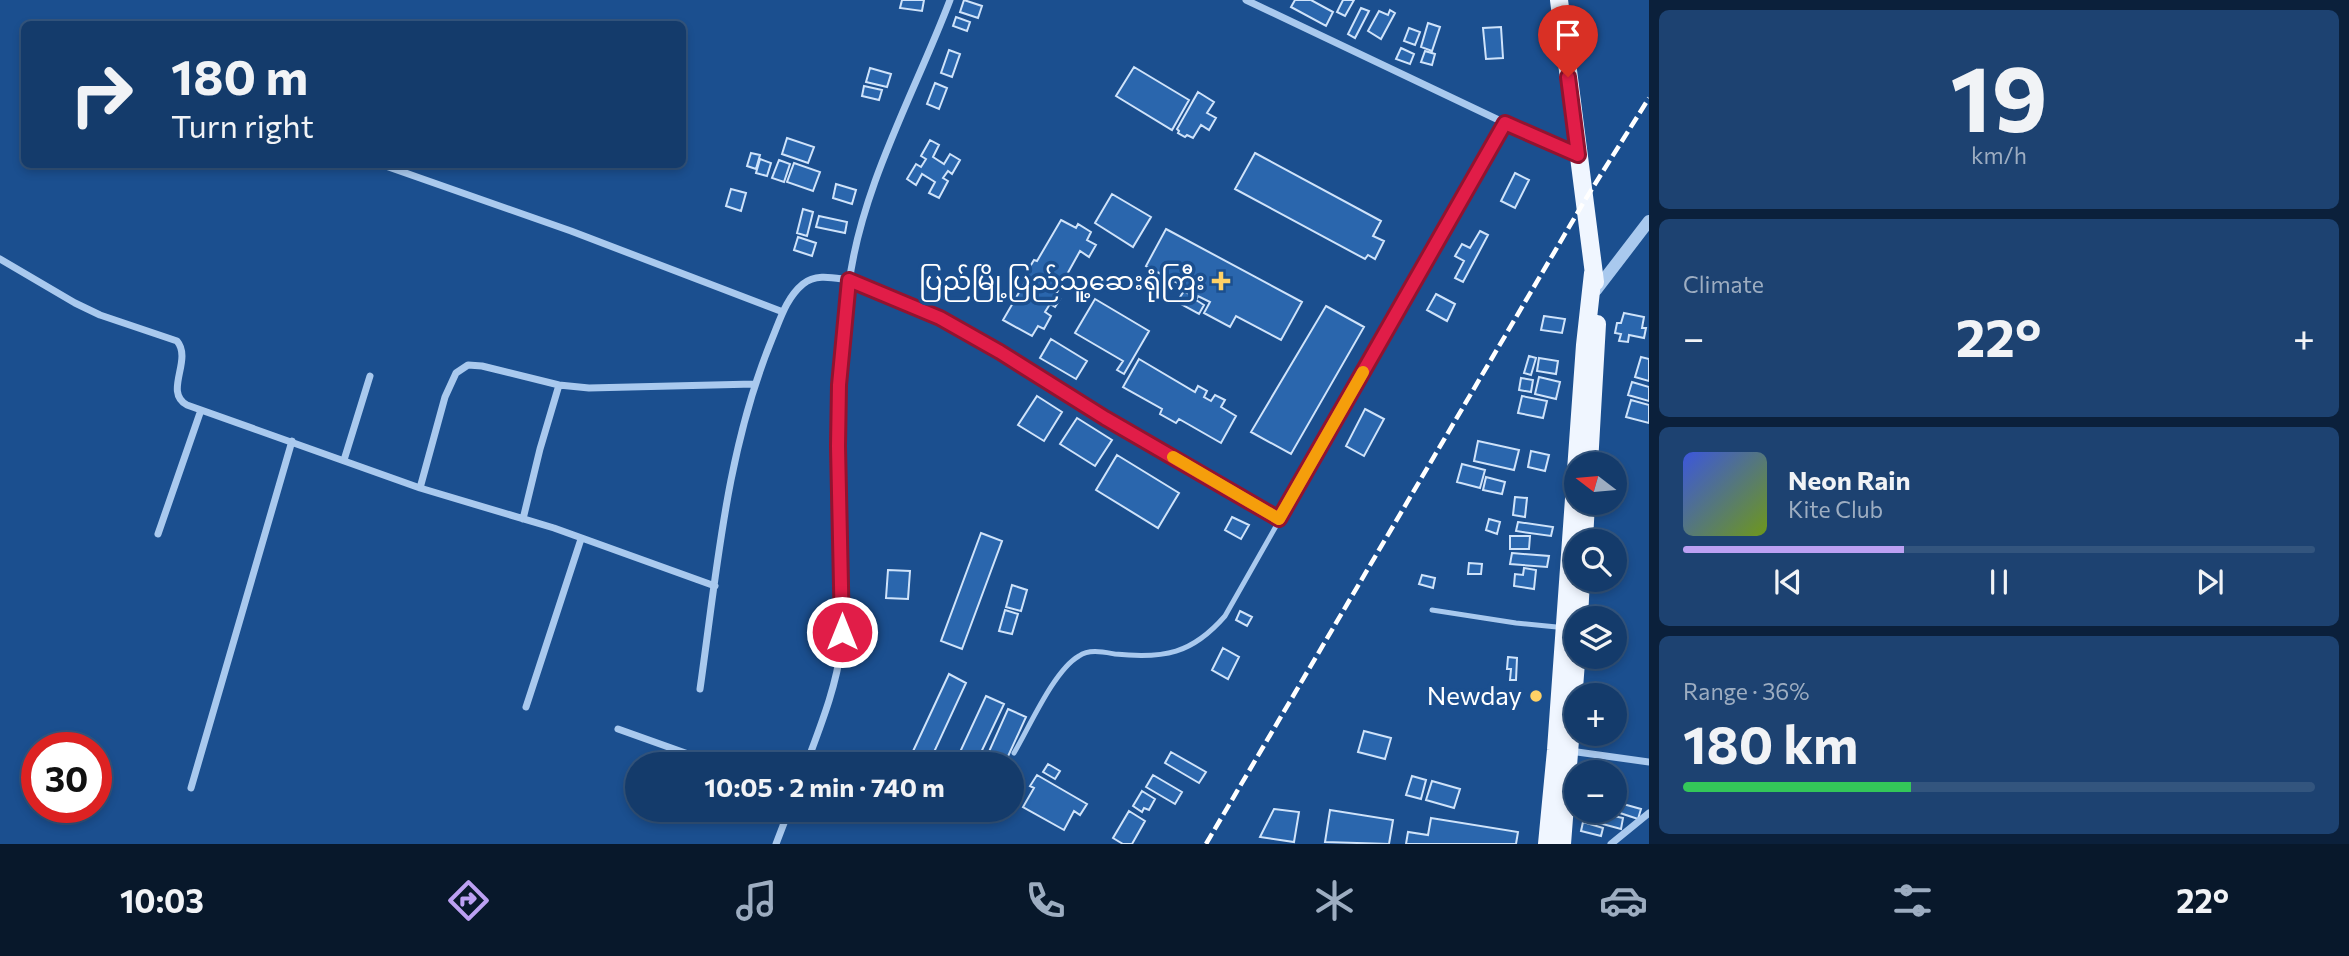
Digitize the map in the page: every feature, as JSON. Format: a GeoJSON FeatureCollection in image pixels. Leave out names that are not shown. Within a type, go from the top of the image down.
{"type":"FeatureCollection","features":[{"type":"Feature","properties":{"kind":"main road"},"geometry":{"type":"LineString","coordinates":[[1559,0],[1593,285],[1597,346],[1585,452]]}},
{"type":"Feature","properties":{"kind":"main road"},"geometry":{"type":"LineString","coordinates":[[1562,844],[1568,669]]}},
{"type":"Feature","properties":{"kind":"main road"},"geometry":{"type":"LineString","coordinates":[[1547,844],[1574,669]]}},
{"type":"Feature","properties":{"kind":"street"},"geometry":{"type":"LineString","coordinates":[[811,752],[832,690],[841,648],[843,616],[839,385],[849,280],[868,202],[880,166],[950,0]]}},
{"type":"Feature","properties":{"kind":"street"},"geometry":{"type":"LineString","coordinates":[[1246,0],[1578,155]]}},
{"type":"Feature","properties":{"kind":"street"},"geometry":{"type":"LineString","coordinates":[[392,168],[570,230],[783,312]]}},
{"type":"Feature","properties":{"kind":"street"},"geometry":{"type":"LineString","coordinates":[[1593,285],[1649,221]]}},
{"type":"Feature","properties":{"kind":"street"},"geometry":{"type":"LineString","coordinates":[[0,259],[75,303],[177,341],[183,353],[177,387],[178,395],[184,404],[420,488],[523,519],[715,586]]}},
{"type":"Feature","properties":{"kind":"street"},"geometry":{"type":"LineString","coordinates":[[700,690],[720,540],[735,453],[754,384],[791,297],[805,282],[826,277],[849,280]]}},
{"type":"Feature","properties":{"kind":"street"},"geometry":{"type":"LineString","coordinates":[[420,488],[445,397],[456,373],[468,365],[559,385],[627,388],[754,384]]}},
{"type":"Feature","properties":{"kind":"street"},"geometry":{"type":"LineString","coordinates":[[344,460],[370,376]]}},
{"type":"Feature","properties":{"kind":"street"},"geometry":{"type":"LineString","coordinates":[[523,519],[559,385]]}},
{"type":"Feature","properties":{"kind":"street"},"geometry":{"type":"LineString","coordinates":[[158,534],[201,410]]}},
{"type":"Feature","properties":{"kind":"street"},"geometry":{"type":"LineString","coordinates":[[191,788],[292,441]]}},
{"type":"Feature","properties":{"kind":"street"},"geometry":{"type":"LineString","coordinates":[[526,707],[581,539]]}},
{"type":"Feature","properties":{"kind":"street"},"geometry":{"type":"LineString","coordinates":[[618,729],[683,752]]}},
{"type":"Feature","properties":{"kind":"street"},"geometry":{"type":"LineString","coordinates":[[1563,750],[1649,762]]}},
{"type":"Feature","properties":{"kind":"street"},"geometry":{"type":"LineString","coordinates":[[1611,844],[1649,813]]}},
{"type":"Feature","properties":{"kind":"street"},"geometry":{"type":"LineString","coordinates":[[776,844],[784,822]]}},
{"type":"Feature","properties":{"kind":"lane"},"geometry":{"type":"LineString","coordinates":[[1015,752],[1048,693],[1063,670],[1077,656],[1085,652],[1145,656],[1168,654],[1188,648],[1210,633],[1225,616],[1505,123]]}},
{"type":"Feature","properties":{"kind":"lane"},"geometry":{"type":"LineString","coordinates":[[849,280],[940,318],[1279,519]]}},
{"type":"Feature","properties":{"kind":"lane"},"geometry":{"type":"LineString","coordinates":[[1432,610],[1564,628]]}},
{"type":"Feature","properties":{"kind":"building"},"geometry":{"type":"Polygon","coordinates":[[[902,0],[924,0],[922,11],[900,8],[902,0]]]}},
{"type":"Feature","properties":{"kind":"building"},"geometry":{"type":"Polygon","coordinates":[[[964,0],[982,6],[978,18],[960,12],[964,0]]]}},
{"type":"Feature","properties":{"kind":"building"},"geometry":{"type":"Polygon","coordinates":[[[1295,0],[1311,0],[1333,12],[1326,26],[1291,7],[1295,0]]]}},
{"type":"Feature","properties":{"kind":"building"},"geometry":{"type":"Polygon","coordinates":[[[1343,0],[1354,0],[1345,16],[1337,12],[1343,0]]]}},
{"type":"Feature","properties":{"kind":"building"},"geometry":{"type":"Polygon","coordinates":[[[1361,8],[1369,11],[1355,38],[1348,34],[1361,8]]]}},
{"type":"Feature","properties":{"kind":"building"},"geometry":{"type":"Polygon","coordinates":[[[1390,10],[1395,13],[1381,39],[1368,31],[1379,11],[1388,15],[1390,10]]]}},
{"type":"Feature","properties":{"kind":"building"},"geometry":{"type":"Polygon","coordinates":[[[956,17],[970,22],[967,31],[953,26],[956,17]]]}},
{"type":"Feature","properties":{"kind":"building"},"geometry":{"type":"Polygon","coordinates":[[[1428,23],[1440,27],[1432,51],[1421,47],[1428,23]]]}},
{"type":"Feature","properties":{"kind":"building"},"geometry":{"type":"Polygon","coordinates":[[[1501,27],[1503,58],[1486,59],[1483,28],[1501,27]]]}},
{"type":"Feature","properties":{"kind":"building"},"geometry":{"type":"Polygon","coordinates":[[[1409,28],[1420,32],[1415,45],[1404,41],[1409,28]]]}},
{"type":"Feature","properties":{"kind":"building"},"geometry":{"type":"Polygon","coordinates":[[[1401,48],[1414,54],[1410,64],[1396,59],[1401,48]]]}},
{"type":"Feature","properties":{"kind":"building"},"geometry":{"type":"Polygon","coordinates":[[[949,50],[960,54],[952,77],[941,73],[949,50]]]}},
{"type":"Feature","properties":{"kind":"building"},"geometry":{"type":"Polygon","coordinates":[[[1425,51],[1435,54],[1432,65],[1421,62],[1425,51]]]}},
{"type":"Feature","properties":{"kind":"building"},"geometry":{"type":"Polygon","coordinates":[[[1134,67],[1189,100],[1172,130],[1116,96],[1134,67]]]}},
{"type":"Feature","properties":{"kind":"building"},"geometry":{"type":"Polygon","coordinates":[[[870,68],[891,74],[887,87],[866,82],[870,68]]]}},
{"type":"Feature","properties":{"kind":"building"},"geometry":{"type":"Polygon","coordinates":[[[935,83],[947,88],[939,109],[927,104],[935,83]]]}},
{"type":"Feature","properties":{"kind":"building"},"geometry":{"type":"Polygon","coordinates":[[[864,86],[882,90],[879,100],[862,96],[864,86]]]}},
{"type":"Feature","properties":{"kind":"building"},"geometry":{"type":"Polygon","coordinates":[[[1198,92],[1214,102],[1207,113],[1216,118],[1209,130],[1201,125],[1193,138],[1187,135],[1185,137],[1178,133],[1177,129],[1198,92]]]}},
{"type":"Feature","properties":{"kind":"building"},"geometry":{"type":"Polygon","coordinates":[[[787,138],[814,147],[808,163],[782,154],[787,138]]]}},
{"type":"Feature","properties":{"kind":"building"},"geometry":{"type":"Polygon","coordinates":[[[930,140],[939,145],[933,157],[944,164],[950,154],[960,160],[952,174],[948,171],[943,178],[948,181],[939,198],[929,193],[935,182],[922,174],[916,185],[907,179],[916,164],[921,167],[926,159],[921,156],[930,140]]]}},
{"type":"Feature","properties":{"kind":"building"},"geometry":{"type":"Polygon","coordinates":[[[751,153],[760,155],[756,169],[747,166],[751,153]]]}},
{"type":"Feature","properties":{"kind":"building"},"geometry":{"type":"Polygon","coordinates":[[[1255,153],[1381,221],[1373,236],[1384,241],[1375,259],[1368,255],[1365,259],[1235,189],[1255,153]]]}},
{"type":"Feature","properties":{"kind":"building"},"geometry":{"type":"Polygon","coordinates":[[[760,159],[771,163],[767,176],[756,173],[760,159]]]}},
{"type":"Feature","properties":{"kind":"building"},"geometry":{"type":"Polygon","coordinates":[[[779,160],[790,164],[784,182],[772,178],[779,160]]]}},
{"type":"Feature","properties":{"kind":"building"},"geometry":{"type":"Polygon","coordinates":[[[794,163],[820,172],[813,191],[787,182],[794,163]]]}},
{"type":"Feature","properties":{"kind":"building"},"geometry":{"type":"Polygon","coordinates":[[[1515,173],[1529,180],[1515,208],[1501,201],[1515,173]]]}},
{"type":"Feature","properties":{"kind":"building"},"geometry":{"type":"Polygon","coordinates":[[[836,184],[856,190],[852,204],[833,198],[836,184]]]}},
{"type":"Feature","properties":{"kind":"building"},"geometry":{"type":"Polygon","coordinates":[[[731,189],[746,193],[741,211],[726,206],[731,189]]]}},
{"type":"Feature","properties":{"kind":"building"},"geometry":{"type":"Polygon","coordinates":[[[1112,194],[1151,217],[1133,247],[1095,223],[1112,194]]]}},
{"type":"Feature","properties":{"kind":"building"},"geometry":{"type":"Polygon","coordinates":[[[803,209],[813,212],[807,236],[797,233],[803,209]]]}},
{"type":"Feature","properties":{"kind":"building"},"geometry":{"type":"Polygon","coordinates":[[[819,216],[847,222],[845,233],[816,227],[819,216]]]}},
{"type":"Feature","properties":{"kind":"building"},"geometry":{"type":"Polygon","coordinates":[[[1061,220],[1076,228],[1078,224],[1091,232],[1087,240],[1096,245],[1089,257],[1080,251],[1055,296],[1060,299],[1055,307],[1050,304],[1045,312],[1051,316],[1044,329],[1038,326],[1032,336],[1003,320],[1028,277],[1025,275],[1034,260],[1037,261],[1061,220]]]}},
{"type":"Feature","properties":{"kind":"building"},"geometry":{"type":"Polygon","coordinates":[[[1166,229],[1302,302],[1281,340],[1236,316],[1230,327],[1204,313],[1210,302],[1198,296],[1196,300],[1204,305],[1199,314],[1177,302],[1184,291],[1187,293],[1189,289],[1146,266],[1166,229]]]}},
{"type":"Feature","properties":{"kind":"building"},"geometry":{"type":"Polygon","coordinates":[[[1480,231],[1488,235],[1463,282],[1455,278],[1464,261],[1455,256],[1462,244],[1470,248],[1480,231]]]}},
{"type":"Feature","properties":{"kind":"building"},"geometry":{"type":"Polygon","coordinates":[[[798,237],[816,243],[812,256],[794,250],[798,237]]]}},
{"type":"Feature","properties":{"kind":"building"},"geometry":{"type":"Polygon","coordinates":[[[1436,294],[1455,304],[1447,321],[1427,310],[1436,294]]]}},
{"type":"Feature","properties":{"kind":"building"},"geometry":{"type":"Polygon","coordinates":[[[1095,299],[1149,331],[1124,374],[1117,370],[1123,361],[1075,333],[1095,299]]]}},
{"type":"Feature","properties":{"kind":"building"},"geometry":{"type":"Polygon","coordinates":[[[1326,306],[1364,327],[1291,454],[1251,432],[1326,306]]]}},
{"type":"Feature","properties":{"kind":"building"},"geometry":{"type":"Polygon","coordinates":[[[1624,313],[1644,317],[1644,338],[1629,335],[1628,342],[1619,341],[1621,334],[1615,333],[1617,323],[1621,323],[1624,313]]]}},
{"type":"Feature","properties":{"kind":"building"},"geometry":{"type":"Polygon","coordinates":[[[1544,316],[1565,319],[1562,333],[1541,330],[1544,316]]]}},
{"type":"Feature","properties":{"kind":"building"},"geometry":{"type":"Polygon","coordinates":[[[1051,339],[1087,361],[1076,379],[1040,358],[1051,339]]]}},
{"type":"Feature","properties":{"kind":"building"},"geometry":{"type":"Polygon","coordinates":[[[1529,356],[1536,358],[1531,375],[1524,373],[1529,356]]]}},
{"type":"Feature","properties":{"kind":"building"},"geometry":{"type":"Polygon","coordinates":[[[1641,357],[1649,359],[1649,381],[1635,377],[1641,357]]]}},
{"type":"Feature","properties":{"kind":"building"},"geometry":{"type":"Polygon","coordinates":[[[1539,358],[1558,361],[1556,374],[1537,371],[1539,358]]]}},
{"type":"Feature","properties":{"kind":"building"},"geometry":{"type":"Polygon","coordinates":[[[1139,359],[1195,392],[1198,386],[1207,391],[1204,397],[1211,401],[1215,395],[1225,400],[1221,407],[1236,416],[1221,443],[1179,419],[1176,423],[1160,414],[1162,409],[1123,387],[1139,359]]]}},
{"type":"Feature","properties":{"kind":"building"},"geometry":{"type":"Polygon","coordinates":[[[1539,377],[1560,382],[1556,399],[1535,394],[1539,377]]]}},
{"type":"Feature","properties":{"kind":"building"},"geometry":{"type":"Polygon","coordinates":[[[1521,378],[1533,380],[1531,392],[1519,390],[1521,378]]]}},
{"type":"Feature","properties":{"kind":"building"},"geometry":{"type":"Polygon","coordinates":[[[1632,382],[1649,387],[1649,401],[1628,395],[1632,382]]]}},
{"type":"Feature","properties":{"kind":"building"},"geometry":{"type":"Polygon","coordinates":[[[1037,396],[1062,412],[1044,441],[1018,425],[1037,396]]]}},
{"type":"Feature","properties":{"kind":"building"},"geometry":{"type":"Polygon","coordinates":[[[1522,396],[1547,401],[1543,418],[1518,413],[1522,396]]]}},
{"type":"Feature","properties":{"kind":"building"},"geometry":{"type":"Polygon","coordinates":[[[1631,400],[1649,405],[1649,423],[1626,417],[1631,400]]]}},
{"type":"Feature","properties":{"kind":"building"},"geometry":{"type":"Polygon","coordinates":[[[1365,409],[1384,419],[1364,456],[1346,446],[1365,409]]]}},
{"type":"Feature","properties":{"kind":"building"},"geometry":{"type":"Polygon","coordinates":[[[1077,418],[1112,440],[1095,466],[1060,444],[1077,418]]]}},
{"type":"Feature","properties":{"kind":"building"},"geometry":{"type":"Polygon","coordinates":[[[1478,441],[1519,450],[1514,470],[1474,461],[1478,441]]]}},
{"type":"Feature","properties":{"kind":"building"},"geometry":{"type":"Polygon","coordinates":[[[1531,451],[1549,455],[1545,471],[1528,467],[1531,451]]]}},
{"type":"Feature","properties":{"kind":"building"},"geometry":{"type":"Polygon","coordinates":[[[1117,455],[1179,493],[1158,528],[1096,490],[1117,455]]]}},
{"type":"Feature","properties":{"kind":"building"},"geometry":{"type":"Polygon","coordinates":[[[1462,464],[1485,470],[1480,488],[1457,482],[1462,464]]]}},
{"type":"Feature","properties":{"kind":"building"},"geometry":{"type":"Polygon","coordinates":[[[1486,477],[1505,482],[1502,494],[1483,490],[1486,477]]]}},
{"type":"Feature","properties":{"kind":"building"},"geometry":{"type":"Polygon","coordinates":[[[1515,497],[1527,498],[1525,517],[1513,515],[1515,497]]]}},
{"type":"Feature","properties":{"kind":"building"},"geometry":{"type":"Polygon","coordinates":[[[1232,517],[1249,525],[1241,539],[1225,530],[1232,517]]]}},
{"type":"Feature","properties":{"kind":"building"},"geometry":{"type":"Polygon","coordinates":[[[1489,519],[1500,522],[1497,534],[1486,530],[1489,519]]]}},
{"type":"Feature","properties":{"kind":"building"},"geometry":{"type":"Polygon","coordinates":[[[1518,522],[1553,527],[1551,536],[1516,531],[1518,522]]]}},
{"type":"Feature","properties":{"kind":"building"},"geometry":{"type":"Polygon","coordinates":[[[981,533],[1002,541],[962,649],[941,641],[981,533]]]}},
{"type":"Feature","properties":{"kind":"building"},"geometry":{"type":"Polygon","coordinates":[[[1510,536],[1530,536],[1529,549],[1510,549],[1510,536]]]}},
{"type":"Feature","properties":{"kind":"building"},"geometry":{"type":"Polygon","coordinates":[[[1512,553],[1549,556],[1547,567],[1510,564],[1512,553]]]}},
{"type":"Feature","properties":{"kind":"building"},"geometry":{"type":"Polygon","coordinates":[[[1469,563],[1482,564],[1481,574],[1468,574],[1469,563]]]}},
{"type":"Feature","properties":{"kind":"building"},"geometry":{"type":"Polygon","coordinates":[[[1524,568],[1536,570],[1534,589],[1514,586],[1515,574],[1523,575],[1524,568]]]}},
{"type":"Feature","properties":{"kind":"building"},"geometry":{"type":"Polygon","coordinates":[[[888,570],[910,571],[908,599],[886,598],[888,570]]]}},
{"type":"Feature","properties":{"kind":"building"},"geometry":{"type":"Polygon","coordinates":[[[1422,575],[1435,578],[1433,588],[1419,584],[1422,575]]]}},
{"type":"Feature","properties":{"kind":"building"},"geometry":{"type":"Polygon","coordinates":[[[1012,585],[1027,590],[1021,611],[1006,607],[1012,585]]]}},
{"type":"Feature","properties":{"kind":"building"},"geometry":{"type":"Polygon","coordinates":[[[1005,610],[1018,614],[1012,634],[999,631],[1005,610]]]}},
{"type":"Feature","properties":{"kind":"building"},"geometry":{"type":"Polygon","coordinates":[[[1240,611],[1252,617],[1247,626],[1236,620],[1240,611]]]}},
{"type":"Feature","properties":{"kind":"building"},"geometry":{"type":"Polygon","coordinates":[[[1223,648],[1239,657],[1228,679],[1212,670],[1223,648]]]}},
{"type":"Feature","properties":{"kind":"building"},"geometry":{"type":"Polygon","coordinates":[[[1508,657],[1517,658],[1516,680],[1510,680],[1508,657]]]}},
{"type":"Feature","properties":{"kind":"building"},"geometry":{"type":"Polygon","coordinates":[[[949,674],[966,683],[934,752],[913,752],[949,674]]]}},
{"type":"Feature","properties":{"kind":"building"},"geometry":{"type":"Polygon","coordinates":[[[986,696],[1004,704],[981,752],[960,752],[986,696]]]}},
{"type":"Feature","properties":{"kind":"building"},"geometry":{"type":"Polygon","coordinates":[[[1008,709],[1026,717],[1010,752],[989,752],[1008,709]]]}},
{"type":"Feature","properties":{"kind":"building"},"geometry":{"type":"Polygon","coordinates":[[[1364,731],[1391,738],[1385,759],[1358,752],[1364,731]]]}},
{"type":"Feature","properties":{"kind":"building"},"geometry":{"type":"Polygon","coordinates":[[[1171,752],[1206,772],[1199,783],[1165,763],[1171,752]]]}},
{"type":"Feature","properties":{"kind":"building"},"geometry":{"type":"Polygon","coordinates":[[[1048,764],[1060,771],[1055,779],[1043,772],[1048,764]]]}},
{"type":"Feature","properties":{"kind":"building"},"geometry":{"type":"Polygon","coordinates":[[[1037,775],[1087,804],[1080,815],[1074,811],[1064,830],[1024,808],[1034,788],[1030,786],[1037,775]]]}},
{"type":"Feature","properties":{"kind":"building"},"geometry":{"type":"Polygon","coordinates":[[[1153,775],[1182,792],[1175,804],[1146,787],[1153,775]]]}},
{"type":"Feature","properties":{"kind":"building"},"geometry":{"type":"Polygon","coordinates":[[[1412,776],[1426,780],[1421,799],[1406,795],[1412,776]]]}},
{"type":"Feature","properties":{"kind":"building"},"geometry":{"type":"Polygon","coordinates":[[[1432,781],[1460,789],[1454,808],[1426,800],[1432,781]]]}},
{"type":"Feature","properties":{"kind":"building"},"geometry":{"type":"Polygon","coordinates":[[[1142,791],[1155,799],[1149,810],[1144,808],[1142,812],[1133,806],[1142,791]]]}},
{"type":"Feature","properties":{"kind":"building"},"geometry":{"type":"Polygon","coordinates":[[[1627,805],[1641,809],[1638,819],[1627,815],[1627,805]]]}},
{"type":"Feature","properties":{"kind":"building"},"geometry":{"type":"Polygon","coordinates":[[[1274,809],[1299,812],[1294,842],[1260,837],[1274,809]]]}},
{"type":"Feature","properties":{"kind":"building"},"geometry":{"type":"Polygon","coordinates":[[[1330,810],[1393,820],[1389,844],[1325,842],[1330,810]]]}},
{"type":"Feature","properties":{"kind":"building"},"geometry":{"type":"Polygon","coordinates":[[[1129,811],[1145,821],[1132,844],[1123,844],[1113,838],[1129,811]]]}},
{"type":"Feature","properties":{"kind":"building"},"geometry":{"type":"Polygon","coordinates":[[[1431,818],[1518,832],[1516,844],[1406,844],[1408,832],[1428,835],[1431,818]]]}},
{"type":"Feature","properties":{"kind":"building"},"geometry":{"type":"Polygon","coordinates":[[[1583,823],[1603,828],[1601,836],[1581,831],[1583,823]]]}},
{"type":"Feature","properties":{"kind":"building"},"geometry":{"type":"Polygon","coordinates":[[[1599,823],[1622,823],[1621,829],[1599,823]]]}},
{"type":"Feature","properties":{"kind":"railway"},"geometry":{"type":"LineString","coordinates":[[1206,844],[1585,200],[1649,98]]}},
{"type":"Feature","properties":{"kind":"slow traffic"},"geometry":{"type":"LineString","coordinates":[[1173,457],[1279,519],[1363,372]]}},
{"type":"Feature","properties":{"kind":"place","name":"ပြည်မြို့ပြည်သူ့ဆေးရုံကြီး"},"geometry":{"type":"Point","coordinates":[1221,281]}},
{"type":"Feature","properties":{"kind":"place","name":"Newday"},"geometry":{"type":"Point","coordinates":[1536,696]}},
{"type":"Feature","properties":{"kind":"route"},"geometry":{"type":"LineString","coordinates":[[842,632],[839,385],[849,280],[940,318],[1279,519],[1505,123],[1578,155],[1568,77]]}}]}
